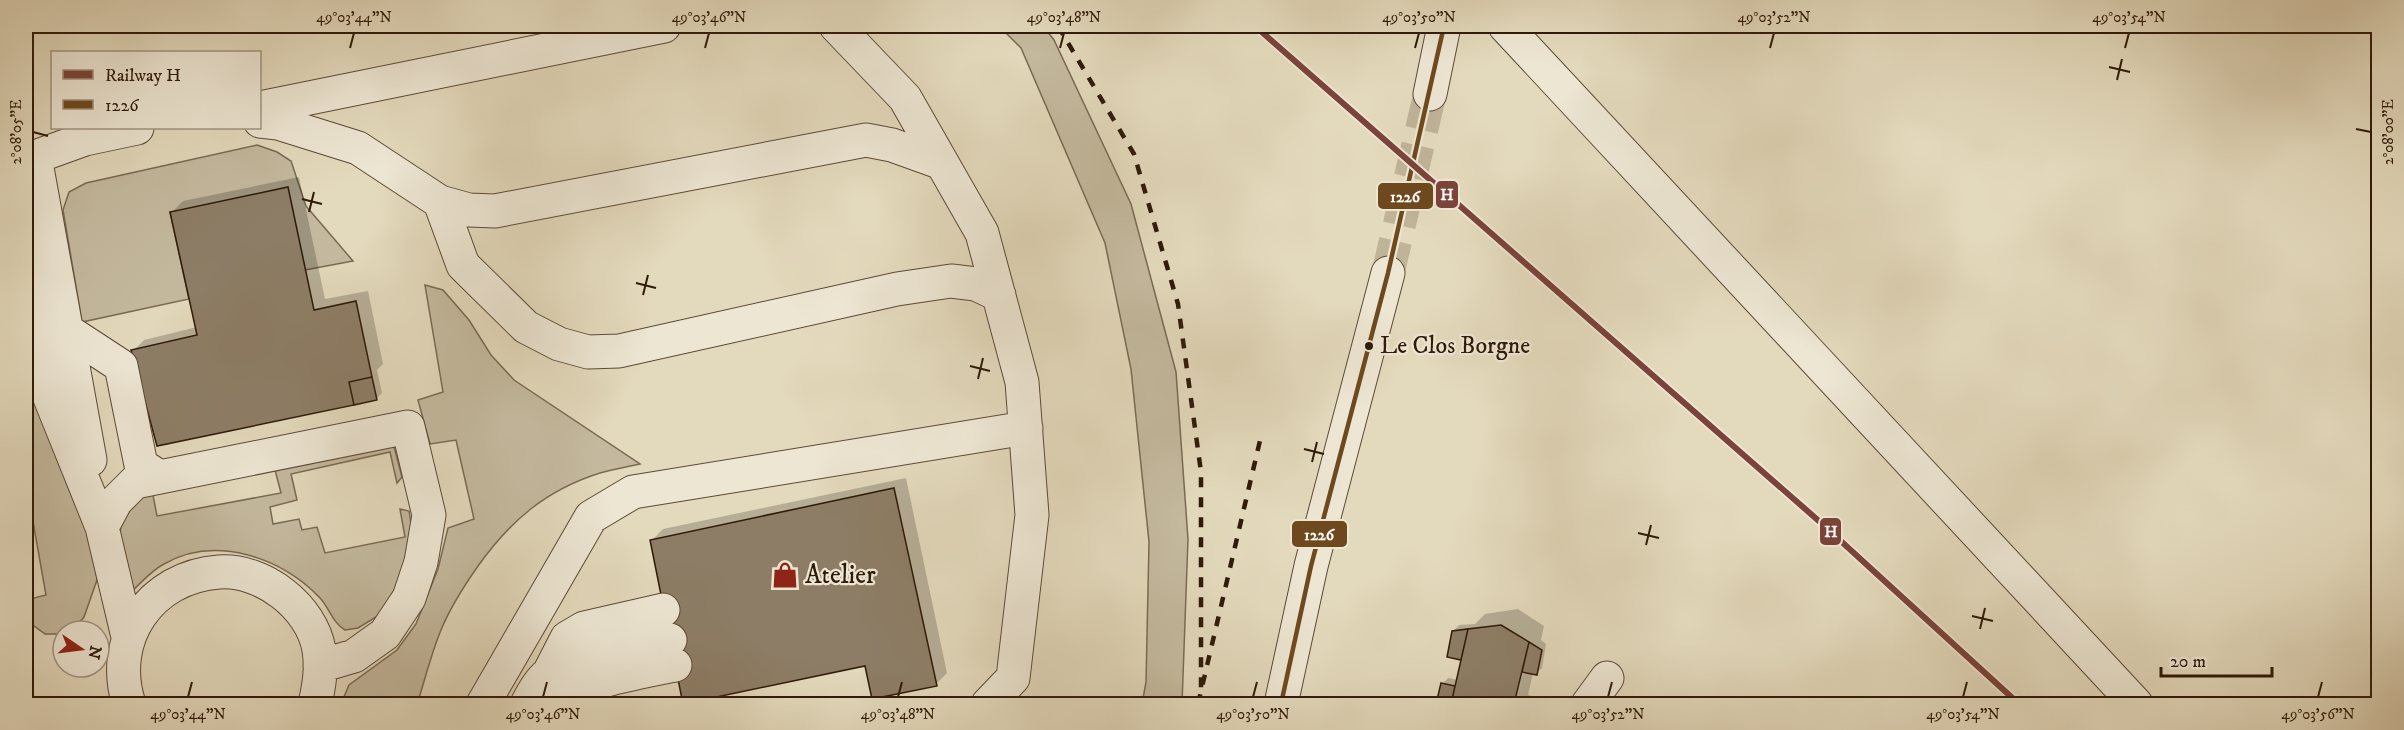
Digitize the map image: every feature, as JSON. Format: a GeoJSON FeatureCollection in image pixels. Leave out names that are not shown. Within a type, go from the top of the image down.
{"type":"FeatureCollection","features":[{"type":"Feature","properties":{"kind":"street"},"geometry":{"type":"LineString","coordinates":[[261,108],[664,26]]}},
{"type":"Feature","properties":{"kind":"street"},"geometry":{"type":"LineString","coordinates":[[836,26],[905,98],[982,233],[1022,382],[1032,515],[1013,678],[988,705]]}},
{"type":"Feature","properties":{"kind":"street"},"geometry":{"type":"LineString","coordinates":[[1430,94],[1444,26]]}},
{"type":"Feature","properties":{"kind":"street"},"geometry":{"type":"LineString","coordinates":[[1505,26],[2136,705]]}},
{"type":"Feature","properties":{"kind":"street"},"geometry":{"type":"LineString","coordinates":[[261,121],[278,123],[358,148],[441,202],[469,210],[495,211],[866,140],[892,145],[942,163]]}},
{"type":"Feature","properties":{"kind":"street"},"geometry":{"type":"LineString","coordinates":[[128,637],[102,527],[66,330],[30,164],[85,139],[132,129]]}},
{"type":"Feature","properties":{"kind":"street"},"geometry":{"type":"LineString","coordinates":[[441,202],[463,265],[526,327],[559,344],[588,352],[619,351],[897,289],[951,281],[976,284],[999,296]]}},
{"type":"Feature","properties":{"kind":"street"},"geometry":{"type":"LineString","coordinates":[[26,243],[27,272],[50,398],[102,527]]}},
{"type":"Feature","properties":{"kind":"street"},"geometry":{"type":"LineString","coordinates":[[1281,705],[1311,566],[1388,273]]}},
{"type":"Feature","properties":{"kind":"street"},"geometry":{"type":"LineString","coordinates":[[66,330],[121,366],[141,465],[158,476]]}},
{"type":"Feature","properties":{"kind":"street"},"geometry":{"type":"LineString","coordinates":[[102,527],[116,501],[135,482],[408,427],[429,515],[421,562],[409,598],[385,634],[354,656],[320,666]]}},
{"type":"Feature","properties":{"kind":"street"},"geometry":{"type":"LineString","coordinates":[[483,705],[591,517],[633,492],[1026,428]]}},
{"type":"Feature","properties":{"kind":"street"},"geometry":{"type":"LineString","coordinates":[[129,705],[123,686],[123,654],[135,621],[158,595],[187,578],[221,572],[254,577],[284,594],[306,620],[319,649],[321,681],[315,705]]}},
{"type":"Feature","properties":{"kind":"street"},"geometry":{"type":"LineString","coordinates":[[527,705],[534,690],[549,673],[575,662],[669,638],[632,674],[560,694],[541,705]]}},
{"type":"Feature","properties":{"kind":"street"},"geometry":{"type":"LineString","coordinates":[[1587,705],[1607,678]]}},
{"type":"Feature","properties":{"kind":"shaded area"},"geometry":{"type":"Polygon","coordinates":[[[999,26],[1043,26],[1054,40],[1131,204],[1176,372],[1188,539],[1182,704],[1142,704],[1146,682],[1149,542],[1131,369],[1105,243],[1021,48],[999,26]]]}},
{"type":"Feature","properties":{"kind":"shaded area"},"geometry":{"type":"Polygon","coordinates":[[[257,145],[277,152],[291,161],[306,206],[353,261],[305,270],[170,212],[189,299],[82,322],[63,210],[69,192],[86,183],[257,145]]]}},
{"type":"Feature","properties":{"kind":"shaded area"},"geometry":{"type":"Polygon","coordinates":[[[425,285],[443,290],[469,320],[491,355],[514,380],[640,464],[600,473],[563,488],[516,521],[478,566],[449,614],[434,648],[417,704],[341,704],[349,685],[397,650],[416,624],[438,569],[448,528],[474,519],[456,440],[430,444],[418,400],[443,392],[425,285]]]}},
{"type":"Feature","properties":{"kind":"shaded area"},"geometry":{"type":"Polygon","coordinates":[[[26,330],[93,541],[97,580],[84,617],[82,619],[51,619],[51,634],[45,634],[26,620],[26,600],[46,595],[26,482],[26,330]]]}},
{"type":"Feature","properties":{"kind":"shaded area"},"geometry":{"type":"Polygon","coordinates":[[[392,439],[402,477],[397,483],[390,452],[291,474],[297,500],[270,507],[273,524],[299,519],[302,530],[317,527],[325,553],[405,537],[400,509],[409,511],[413,536],[404,572],[381,614],[358,628],[345,630],[341,627],[320,598],[287,571],[247,555],[226,551],[205,551],[184,555],[151,573],[132,591],[121,547],[121,527],[130,508],[146,493],[152,490],[157,516],[281,493],[274,466],[392,439]]]}},
{"type":"Feature","properties":{"kind":"building"},"geometry":{"type":"Polygon","coordinates":[[[288,187],[314,310],[356,301],[372,377],[349,382],[354,405],[157,446],[131,350],[197,335],[170,212],[288,187]]]}},
{"type":"Feature","properties":{"kind":"building"},"geometry":{"type":"Polygon","coordinates":[[[372,377],[377,400],[354,405],[349,382],[372,377]]]}},
{"type":"Feature","properties":{"kind":"building","name":"Atelier"},"geometry":{"type":"Polygon","coordinates":[[[894,488],[937,686],[872,699],[865,666],[683,704],[650,540],[894,488]]]}},
{"type":"Feature","properties":{"kind":"building"},"geometry":{"type":"Polygon","coordinates":[[[1501,625],[1529,642],[1514,704],[1451,704],[1468,629],[1501,625]]]}},
{"type":"Feature","properties":{"kind":"building"},"geometry":{"type":"Polygon","coordinates":[[[1468,629],[1461,660],[1447,657],[1452,631],[1468,629]]]}},
{"type":"Feature","properties":{"kind":"building"},"geometry":{"type":"Polygon","coordinates":[[[1529,642],[1542,650],[1537,675],[1522,672],[1529,642]]]}},
{"type":"Feature","properties":{"kind":"building"},"geometry":{"type":"Polygon","coordinates":[[[1441,683],[1455,686],[1451,704],[1436,704],[1441,683]]]}},
{"type":"Feature","properties":{"kind":"tunnel"},"geometry":{"type":"LineString","coordinates":[[1388,273],[1430,94]]}},
{"type":"Feature","properties":{"kind":"railway"},"geometry":{"type":"LineString","coordinates":[[1058,26],[1134,154],[1178,304],[1201,472],[1201,694]]}},
{"type":"Feature","properties":{"kind":"railway"},"geometry":{"type":"LineString","coordinates":[[1198,704],[1262,432]]}},
{"type":"Feature","properties":{"kind":"rail line","name":"H"},"geometry":{"type":"LineString","coordinates":[[1255,26],[1820,522],[2019,704]]}},
{"type":"Feature","properties":{"kind":"transit line","name":"1226"},"geometry":{"type":"LineString","coordinates":[[1281,704],[1311,566],[1388,273],[1444,26]]}},
{"type":"Feature","properties":{"kind":"place","name":"Le Clos Borgne"},"geometry":{"type":"Point","coordinates":[1369,346]}},
{"type":"Feature","properties":{"kind":"place","name":"Atelier"},"geometry":{"type":"Point","coordinates":[785,575]}}]}
